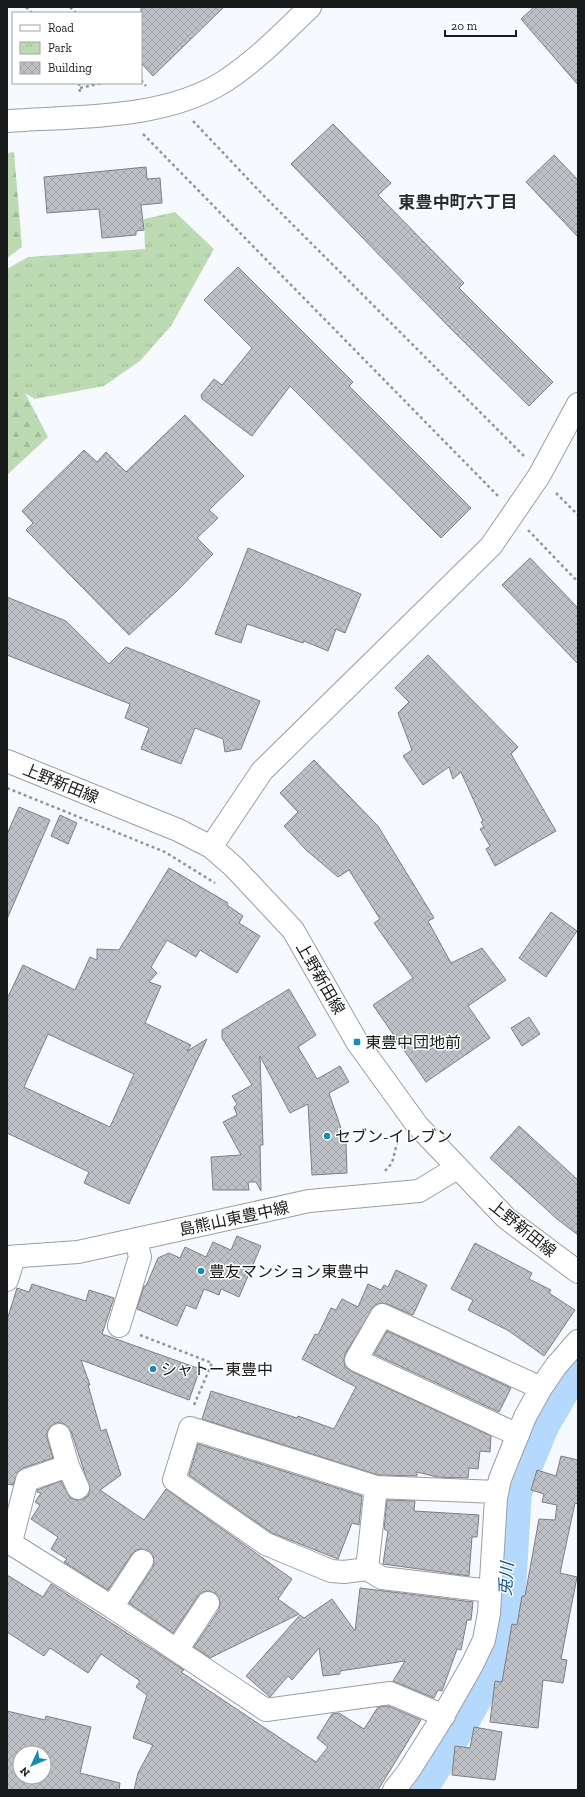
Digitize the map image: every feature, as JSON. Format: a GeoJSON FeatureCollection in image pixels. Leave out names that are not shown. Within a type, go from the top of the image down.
{"type":"FeatureCollection","features":[{"type":"Feature","properties":{"kind":"street"},"geometry":{"type":"LineString","coordinates":[[7,121],[138,111],[192,98],[218,85],[238,72],[266,49],[310,7]]}},
{"type":"Feature","properties":{"kind":"street"},"geometry":{"type":"LineString","coordinates":[[211,847],[262,771],[491,546],[539,476],[578,404]]}},
{"type":"Feature","properties":{"kind":"street","name":"上野新田線"},"geometry":{"type":"LineString","coordinates":[[7,761],[178,830],[211,847],[234,867],[293,930],[357,1042],[417,1125],[506,1218],[578,1272]]}},
{"type":"Feature","properties":{"kind":"street","name":"島熊山東豊中線"},"geometry":{"type":"LineString","coordinates":[[11,1257],[78,1252],[309,1201],[419,1191],[457,1168]]}},
{"type":"Feature","properties":{"kind":"street"},"geometry":{"type":"LineString","coordinates":[[119,1326],[140,1257],[136,1239]]}},
{"type":"Feature","properties":{"kind":"street"},"geometry":{"type":"LineString","coordinates":[[7,1280],[11,1257]]}},
{"type":"Feature","properties":{"kind":"street"},"geometry":{"type":"LineString","coordinates":[[518,1435],[356,1360],[382,1315],[541,1388]]}},
{"type":"Feature","properties":{"kind":"street"},"geometry":{"type":"LineString","coordinates":[[394,1790],[412,1766],[444,1716],[484,1640],[488,1621],[497,1492],[518,1435],[541,1388],[556,1366],[578,1341]]}},
{"type":"Feature","properties":{"kind":"street"},"geometry":{"type":"LineString","coordinates":[[490,1591],[382,1578],[367,1569],[344,1572],[331,1571],[266,1544],[174,1480],[190,1428],[376,1487],[497,1492]]}},
{"type":"Feature","properties":{"kind":"street"},"geometry":{"type":"LineString","coordinates":[[59,1435],[68,1466],[78,1488]]}},
{"type":"Feature","properties":{"kind":"street"},"geometry":{"type":"LineString","coordinates":[[68,1466],[27,1480],[9,1541],[112,1607],[266,1710],[390,1693],[444,1716]]}},
{"type":"Feature","properties":{"kind":"street"},"geometry":{"type":"LineString","coordinates":[[367,1569],[376,1487]]}},
{"type":"Feature","properties":{"kind":"street"},"geometry":{"type":"LineString","coordinates":[[112,1607],[142,1561]]}},
{"type":"Feature","properties":{"kind":"street"},"geometry":{"type":"LineString","coordinates":[[177,1650],[208,1604]]}},
{"type":"Feature","properties":{"kind":"path"},"geometry":{"type":"LineString","coordinates":[[142,81],[148,88]]}},
{"type":"Feature","properties":{"kind":"path"},"geometry":{"type":"LineString","coordinates":[[79,84],[81,98]]}},
{"type":"Feature","properties":{"kind":"path"},"geometry":{"type":"LineString","coordinates":[[80,88],[98,84]]}},
{"type":"Feature","properties":{"kind":"path"},"geometry":{"type":"LineString","coordinates":[[188,117],[264,196],[527,460]]}},
{"type":"Feature","properties":{"kind":"path"},"geometry":{"type":"LineString","coordinates":[[143,133],[501,499]]}},
{"type":"Feature","properties":{"kind":"path"},"geometry":{"type":"LineString","coordinates":[[551,488],[578,515]]}},
{"type":"Feature","properties":{"kind":"path"},"geometry":{"type":"LineString","coordinates":[[525,527],[578,582]]}},
{"type":"Feature","properties":{"kind":"path"},"geometry":{"type":"LineString","coordinates":[[7,788],[165,852],[217,884]]}},
{"type":"Feature","properties":{"kind":"path"},"geometry":{"type":"LineString","coordinates":[[382,1175],[392,1163],[398,1141],[397,1135]]}},
{"type":"Feature","properties":{"kind":"path"},"geometry":{"type":"LineString","coordinates":[[119,1326],[212,1363],[190,1415],[190,1428]]}},
{"type":"Feature","properties":{"kind":"green space"},"geometry":{"type":"Polygon","coordinates":[[[14,152],[22,247],[7,258],[7,153],[14,152]]]}},
{"type":"Feature","properties":{"kind":"green space"},"geometry":{"type":"Polygon","coordinates":[[[175,212],[214,249],[171,326],[140,361],[104,386],[35,399],[7,383],[7,269],[28,257],[145,249],[144,219],[175,212]]]}},
{"type":"Feature","properties":{"kind":"green space"},"geometry":{"type":"Polygon","coordinates":[[[7,372],[22,387],[48,437],[7,475],[7,372]]]}},
{"type":"Feature","properties":{"kind":"building"},"geometry":{"type":"Polygon","coordinates":[[[141,7],[224,7],[153,76],[142,64],[141,7]]]}},
{"type":"Feature","properties":{"kind":"building"},"geometry":{"type":"Polygon","coordinates":[[[534,7],[578,7],[578,85],[521,19],[534,7]]]}},
{"type":"Feature","properties":{"kind":"building"},"geometry":{"type":"Polygon","coordinates":[[[333,124],[391,183],[378,195],[464,283],[459,288],[553,382],[529,406],[451,329],[291,164],[333,124]]]}},
{"type":"Feature","properties":{"kind":"building"},"geometry":{"type":"Polygon","coordinates":[[[554,155],[578,180],[578,237],[526,182],[554,155]]]}},
{"type":"Feature","properties":{"kind":"building"},"geometry":{"type":"Polygon","coordinates":[[[146,167],[147,179],[160,178],[162,203],[141,205],[144,230],[136,231],[136,235],[102,238],[99,209],[47,213],[44,177],[146,167]]]}},
{"type":"Feature","properties":{"kind":"building"},"geometry":{"type":"Polygon","coordinates":[[[238,267],[353,382],[349,386],[471,508],[441,538],[290,386],[252,436],[202,399],[201,395],[214,379],[222,385],[252,348],[204,300],[238,267]]]}},
{"type":"Feature","properties":{"kind":"building"},"geometry":{"type":"Polygon","coordinates":[[[185,415],[244,476],[209,510],[218,518],[197,538],[213,554],[176,592],[129,635],[26,530],[33,523],[22,511],[84,450],[97,462],[106,452],[126,472],[185,415]]]}},
{"type":"Feature","properties":{"kind":"building"},"geometry":{"type":"Polygon","coordinates":[[[248,548],[361,594],[345,633],[336,629],[328,651],[304,641],[303,643],[247,624],[241,643],[215,634],[248,548]]]}},
{"type":"Feature","properties":{"kind":"building"},"geometry":{"type":"Polygon","coordinates":[[[530,558],[578,608],[578,664],[502,585],[530,558]]]}},
{"type":"Feature","properties":{"kind":"building"},"geometry":{"type":"Polygon","coordinates":[[[7,597],[66,621],[109,664],[126,647],[260,701],[241,749],[225,752],[223,739],[195,728],[181,764],[141,749],[149,728],[125,718],[130,704],[7,655],[7,597]]]}},
{"type":"Feature","properties":{"kind":"building"},"geometry":{"type":"Polygon","coordinates":[[[428,655],[518,747],[511,754],[556,831],[495,866],[486,849],[490,846],[480,829],[484,827],[481,822],[483,821],[461,772],[453,779],[449,767],[423,785],[403,756],[412,750],[398,713],[409,702],[395,688],[428,655]]]}},
{"type":"Feature","properties":{"kind":"building"},"geometry":{"type":"Polygon","coordinates":[[[314,760],[378,826],[434,918],[428,921],[451,963],[482,948],[506,980],[468,1006],[490,1038],[426,1082],[373,1005],[413,978],[374,923],[380,919],[349,870],[338,877],[306,850],[284,826],[298,812],[280,793],[314,760]]]}},
{"type":"Feature","properties":{"kind":"building"},"geometry":{"type":"Polygon","coordinates":[[[19,807],[50,820],[7,919],[7,834],[19,807]]]}},
{"type":"Feature","properties":{"kind":"building"},"geometry":{"type":"Polygon","coordinates":[[[60,815],[77,823],[68,844],[51,836],[60,815]]]}},
{"type":"Feature","properties":{"kind":"building"},"geometry":{"type":"Polygon","coordinates":[[[169,868],[228,903],[227,905],[243,916],[239,923],[260,936],[237,973],[200,950],[196,957],[167,940],[151,967],[157,973],[149,982],[161,986],[145,1023],[191,1045],[187,1051],[207,1039],[129,1204],[84,1183],[89,1172],[7,1133],[7,999],[23,965],[75,990],[90,957],[97,960],[97,949],[119,950],[169,868]],[[48,1034],[24,1087],[110,1127],[134,1074],[48,1034]]]}},
{"type":"Feature","properties":{"kind":"building"},"geometry":{"type":"Polygon","coordinates":[[[551,912],[577,931],[546,977],[519,958],[551,912]]]}},
{"type":"Feature","properties":{"kind":"building"},"geometry":{"type":"Polygon","coordinates":[[[289,989],[316,1035],[298,1047],[317,1079],[340,1066],[349,1082],[329,1093],[346,1143],[347,1173],[312,1175],[308,1104],[290,1113],[260,1056],[263,1145],[260,1145],[261,1191],[256,1182],[248,1182],[249,1190],[213,1190],[211,1157],[241,1155],[223,1122],[237,1115],[234,1107],[237,1104],[232,1096],[252,1085],[222,1038],[222,1030],[289,989]]]}},
{"type":"Feature","properties":{"kind":"building"},"geometry":{"type":"Polygon","coordinates":[[[529,1017],[540,1034],[522,1046],[511,1028],[529,1017]]]}},
{"type":"Feature","properties":{"kind":"building"},"geometry":{"type":"Polygon","coordinates":[[[519,1126],[578,1180],[578,1235],[557,1219],[490,1158],[519,1126]]]}},
{"type":"Feature","properties":{"kind":"building","name":"豊友マンション東豊中"},"geometry":{"type":"Polygon","coordinates":[[[237,1236],[261,1246],[239,1297],[221,1289],[219,1295],[204,1289],[196,1309],[186,1305],[177,1326],[137,1309],[144,1286],[146,1286],[158,1258],[169,1253],[180,1258],[185,1247],[206,1257],[213,1242],[231,1250],[237,1236]]]}},
{"type":"Feature","properties":{"kind":"building"},"geometry":{"type":"Polygon","coordinates":[[[475,1243],[532,1273],[529,1279],[551,1290],[549,1293],[575,1310],[544,1356],[509,1331],[468,1310],[473,1300],[451,1289],[475,1243]]]}},
{"type":"Feature","properties":{"kind":"building"},"geometry":{"type":"Polygon","coordinates":[[[396,1270],[427,1285],[413,1315],[387,1304],[381,1303],[375,1305],[345,1354],[345,1367],[491,1436],[490,1452],[480,1451],[478,1469],[469,1468],[468,1478],[437,1477],[417,1472],[417,1476],[378,1475],[202,1419],[211,1391],[297,1418],[298,1416],[334,1429],[356,1387],[302,1359],[315,1334],[318,1335],[331,1308],[336,1310],[342,1299],[358,1307],[368,1284],[381,1290],[384,1285],[388,1287],[396,1270]]]}},
{"type":"Feature","properties":{"kind":"building"},"geometry":{"type":"Polygon","coordinates":[[[32,1284],[86,1301],[89,1290],[114,1298],[102,1334],[200,1369],[189,1400],[81,1360],[90,1385],[88,1385],[101,1431],[106,1429],[121,1475],[100,1490],[144,1520],[166,1489],[292,1579],[278,1599],[299,1614],[210,1658],[194,1647],[219,1610],[219,1598],[215,1593],[208,1591],[203,1592],[198,1596],[173,1633],[129,1603],[153,1567],[153,1556],[149,1551],[142,1549],[136,1550],[108,1590],[64,1562],[67,1559],[51,1549],[58,1537],[31,1519],[40,1505],[35,1502],[41,1493],[37,1492],[37,1490],[61,1481],[70,1498],[77,1500],[88,1496],[90,1489],[71,1431],[62,1423],[55,1423],[47,1432],[47,1438],[53,1458],[23,1468],[18,1472],[13,1485],[7,1484],[7,1320],[17,1288],[29,1292],[32,1284]]]}},
{"type":"Feature","properties":{"kind":"building"},"geometry":{"type":"Polygon","coordinates":[[[387,1331],[511,1388],[499,1412],[374,1354],[387,1331]]]}},
{"type":"Feature","properties":{"kind":"building"},"geometry":{"type":"Polygon","coordinates":[[[198,1444],[362,1496],[359,1525],[352,1523],[338,1559],[272,1533],[189,1475],[198,1444]]]}},
{"type":"Feature","properties":{"kind":"building"},"geometry":{"type":"Polygon","coordinates":[[[561,1456],[578,1460],[578,1504],[575,1503],[560,1573],[577,1577],[561,1659],[567,1660],[563,1683],[543,1680],[538,1728],[490,1722],[495,1681],[502,1682],[512,1624],[517,1625],[522,1596],[525,1596],[539,1519],[555,1520],[557,1505],[542,1502],[544,1494],[531,1490],[537,1470],[556,1476],[561,1456]]]}},
{"type":"Feature","properties":{"kind":"building"},"geometry":{"type":"Polygon","coordinates":[[[387,1500],[415,1501],[414,1511],[479,1515],[477,1537],[472,1537],[469,1576],[383,1564],[388,1531],[384,1529],[387,1500]]]}},
{"type":"Feature","properties":{"kind":"building"},"geometry":{"type":"Polygon","coordinates":[[[7,1575],[43,1597],[51,1584],[184,1670],[181,1672],[316,1762],[328,1747],[317,1738],[332,1714],[339,1713],[364,1729],[378,1707],[388,1706],[421,1720],[378,1790],[134,1790],[138,1773],[153,1745],[133,1738],[147,1695],[136,1687],[140,1681],[101,1654],[88,1673],[50,1648],[44,1656],[7,1632],[7,1575]]]}},
{"type":"Feature","properties":{"kind":"building"},"geometry":{"type":"Polygon","coordinates":[[[360,1588],[473,1602],[471,1620],[467,1620],[461,1650],[457,1649],[442,1691],[438,1690],[434,1698],[393,1681],[405,1661],[340,1671],[340,1674],[323,1676],[319,1648],[292,1680],[288,1676],[270,1697],[246,1676],[300,1615],[304,1618],[332,1599],[355,1631],[360,1588]]]}},
{"type":"Feature","properties":{"kind":"building"},"geometry":{"type":"Polygon","coordinates":[[[7,1711],[45,1720],[46,1716],[91,1727],[80,1773],[120,1783],[119,1790],[7,1790],[7,1711]]]}},
{"type":"Feature","properties":{"kind":"building"},"geometry":{"type":"Polygon","coordinates":[[[474,1727],[502,1732],[495,1780],[452,1775],[455,1746],[470,1748],[474,1727]]]}},
{"type":"Feature","properties":{"kind":"waterway","name":"兎川"},"geometry":{"type":"LineString","coordinates":[[415,1790],[487,1669],[499,1640],[503,1620],[511,1491],[539,1423],[560,1387],[578,1363]]}},
{"type":"Feature","properties":{"kind":"place","name":"東豊中団地前"},"geometry":{"type":"Point","coordinates":[357,1042]}},
{"type":"Feature","properties":{"kind":"place","name":"セブン-イレブン"},"geometry":{"type":"Point","coordinates":[327,1136]}},
{"type":"Feature","properties":{"kind":"place","name":"豊友マンション東豊中"},"geometry":{"type":"Point","coordinates":[201,1271]}},
{"type":"Feature","properties":{"kind":"place","name":"シャトー東豊中"},"geometry":{"type":"Point","coordinates":[153,1369]}},
{"type":"Feature","properties":{"kind":"district","name":"東豊中町六丁目"},"geometry":{"type":"Point","coordinates":[458,202]}}]}
